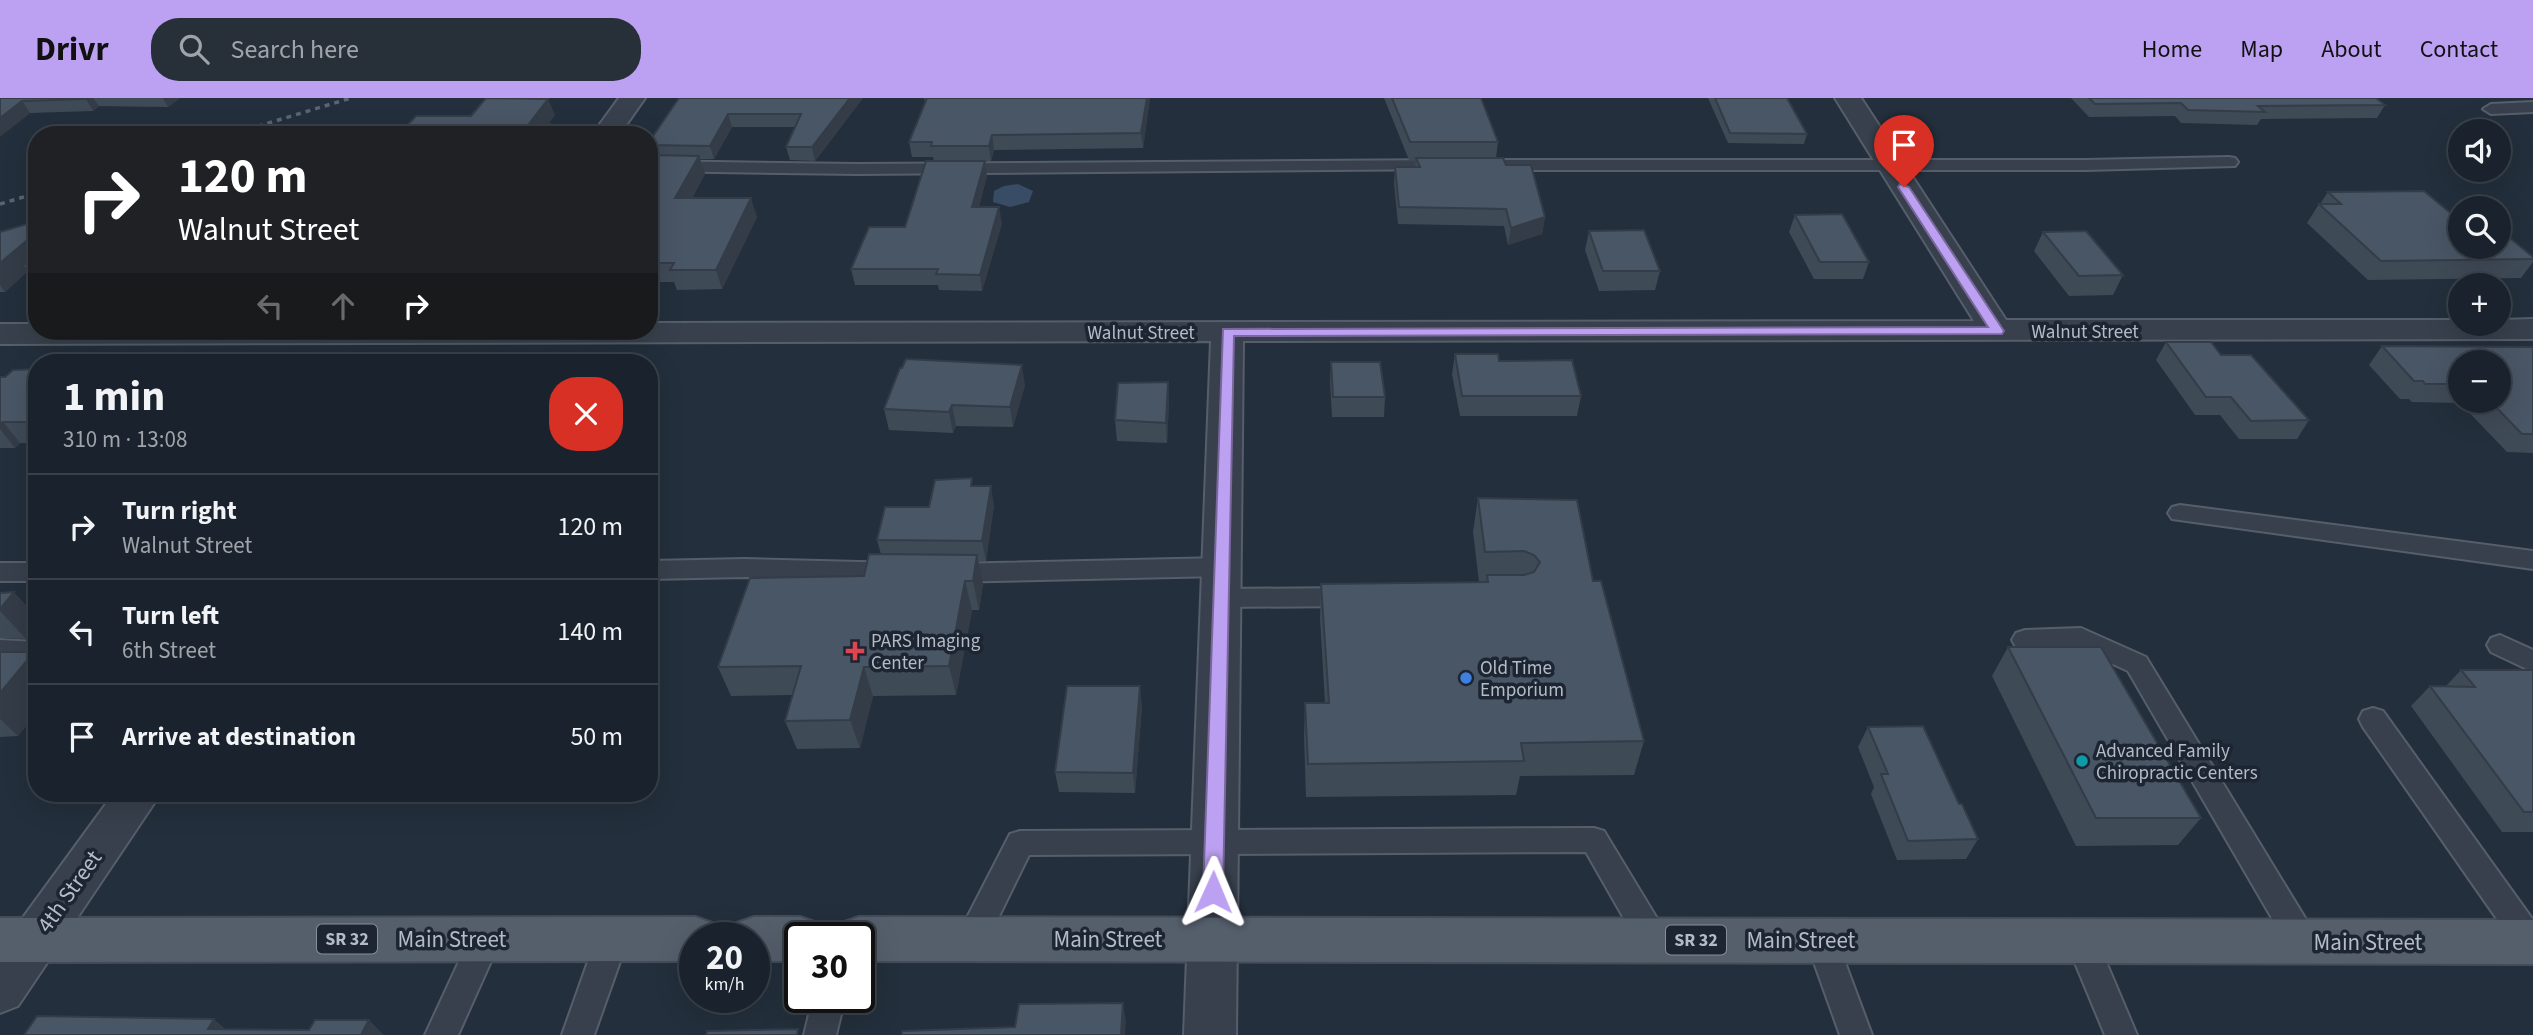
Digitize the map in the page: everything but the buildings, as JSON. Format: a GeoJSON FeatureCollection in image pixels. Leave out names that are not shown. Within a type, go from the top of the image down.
{"type":"FeatureCollection","features":[{"type":"Feature","properties":{"kind":"main road","name":"Main Street"},"geometry":{"type":"LineString","coordinates":[[17,940],[679,939]]}},
{"type":"Feature","properties":{"kind":"main road","name":"Main Street"},"geometry":{"type":"LineString","coordinates":[[875,939],[2532,942]]}},
{"type":"Feature","properties":{"kind":"street"},"geometry":{"type":"LineString","coordinates":[[612,126],[632,98]]}},
{"type":"Feature","properties":{"kind":"street"},"geometry":{"type":"LineString","coordinates":[[1848,98],[1997,331]]}},
{"type":"Feature","properties":{"kind":"street","name":"Walnut Street"},"geometry":{"type":"LineString","coordinates":[[658,332],[2533,329]]}},
{"type":"Feature","properties":{"kind":"street"},"geometry":{"type":"LineString","coordinates":[[1210,1035],[1227,332]]}},
{"type":"Feature","properties":{"kind":"street","name":"Walnut Street"},"geometry":{"type":"LineString","coordinates":[[0,334],[28,334]]}},
{"type":"Feature","properties":{"kind":"street","name":"4th Street"},"geometry":{"type":"LineString","coordinates":[[0,990],[17,940],[132,802]]}},
{"type":"Feature","properties":{"kind":"lane"},"geometry":{"type":"LineString","coordinates":[[2491,109],[2533,107]]}},
{"type":"Feature","properties":{"kind":"lane"},"geometry":{"type":"LineString","coordinates":[[658,166],[857,169],[2229,162]]}},
{"type":"Feature","properties":{"kind":"lane"},"geometry":{"type":"LineString","coordinates":[[2180,513],[2533,560]]}},
{"type":"Feature","properties":{"kind":"lane"},"geometry":{"type":"LineString","coordinates":[[658,570],[754,568],[1221,583],[1380,597]]}},
{"type":"Feature","properties":{"kind":"lane"},"geometry":{"type":"LineString","coordinates":[[0,572],[28,572]]}},
{"type":"Feature","properties":{"kind":"lane"},"geometry":{"type":"LineString","coordinates":[[2025,640],[2081,638],[2137,664],[2302,942]]}},
{"type":"Feature","properties":{"kind":"lane"},"geometry":{"type":"LineString","coordinates":[[2500,645],[2533,662]]}},
{"type":"Feature","properties":{"kind":"lane"},"geometry":{"type":"LineString","coordinates":[[0,650],[28,650]]}},
{"type":"Feature","properties":{"kind":"lane"},"geometry":{"type":"LineString","coordinates":[[2373,719],[2532,942]]}},
{"type":"Feature","properties":{"kind":"lane"},"geometry":{"type":"LineString","coordinates":[[972,939],[1020,843],[1594,840],[1653,940]]}},
{"type":"Feature","properties":{"kind":"lane"},"geometry":{"type":"LineString","coordinates":[[441,1035],[485,939]]}},
{"type":"Feature","properties":{"kind":"lane"},"geometry":{"type":"LineString","coordinates":[[578,1035],[612,939]]}},
{"type":"Feature","properties":{"kind":"lane"},"geometry":{"type":"LineString","coordinates":[[1822,940],[1856,1035]]}},
{"type":"Feature","properties":{"kind":"lane"},"geometry":{"type":"LineString","coordinates":[[2082,941],[2121,1035]]}},
{"type":"Feature","properties":{"kind":"lane"},"geometry":{"type":"LineString","coordinates":[[820,1035],[825,1013]]}},
{"type":"Feature","properties":{"kind":"water"},"geometry":{"type":"Polygon","coordinates":[[[1018,184],[1033,191],[1029,202],[1010,207],[993,202],[994,191],[1018,184]]]}},
{"type":"Feature","properties":{"kind":"railway"},"geometry":{"type":"LineString","coordinates":[[259,126],[351,98]]}},
{"type":"Feature","properties":{"kind":"railway"},"geometry":{"type":"LineString","coordinates":[[0,204],[28,196]]}},
{"type":"Feature","properties":{"kind":"place","name":"PARS Imaging Center"},"geometry":{"type":"Point","coordinates":[855,651]}},
{"type":"Feature","properties":{"kind":"place","name":"Old Time Emporium"},"geometry":{"type":"Point","coordinates":[1466,678]}},
{"type":"Feature","properties":{"kind":"place","name":"Advanced Family Chiropractic Centers"},"geometry":{"type":"Point","coordinates":[2082,761]}},
{"type":"Feature","properties":{"kind":"route"},"geometry":{"type":"LineString","coordinates":[[1213,892],[1227,332],[1997,331],[1904,187]]}}]}
